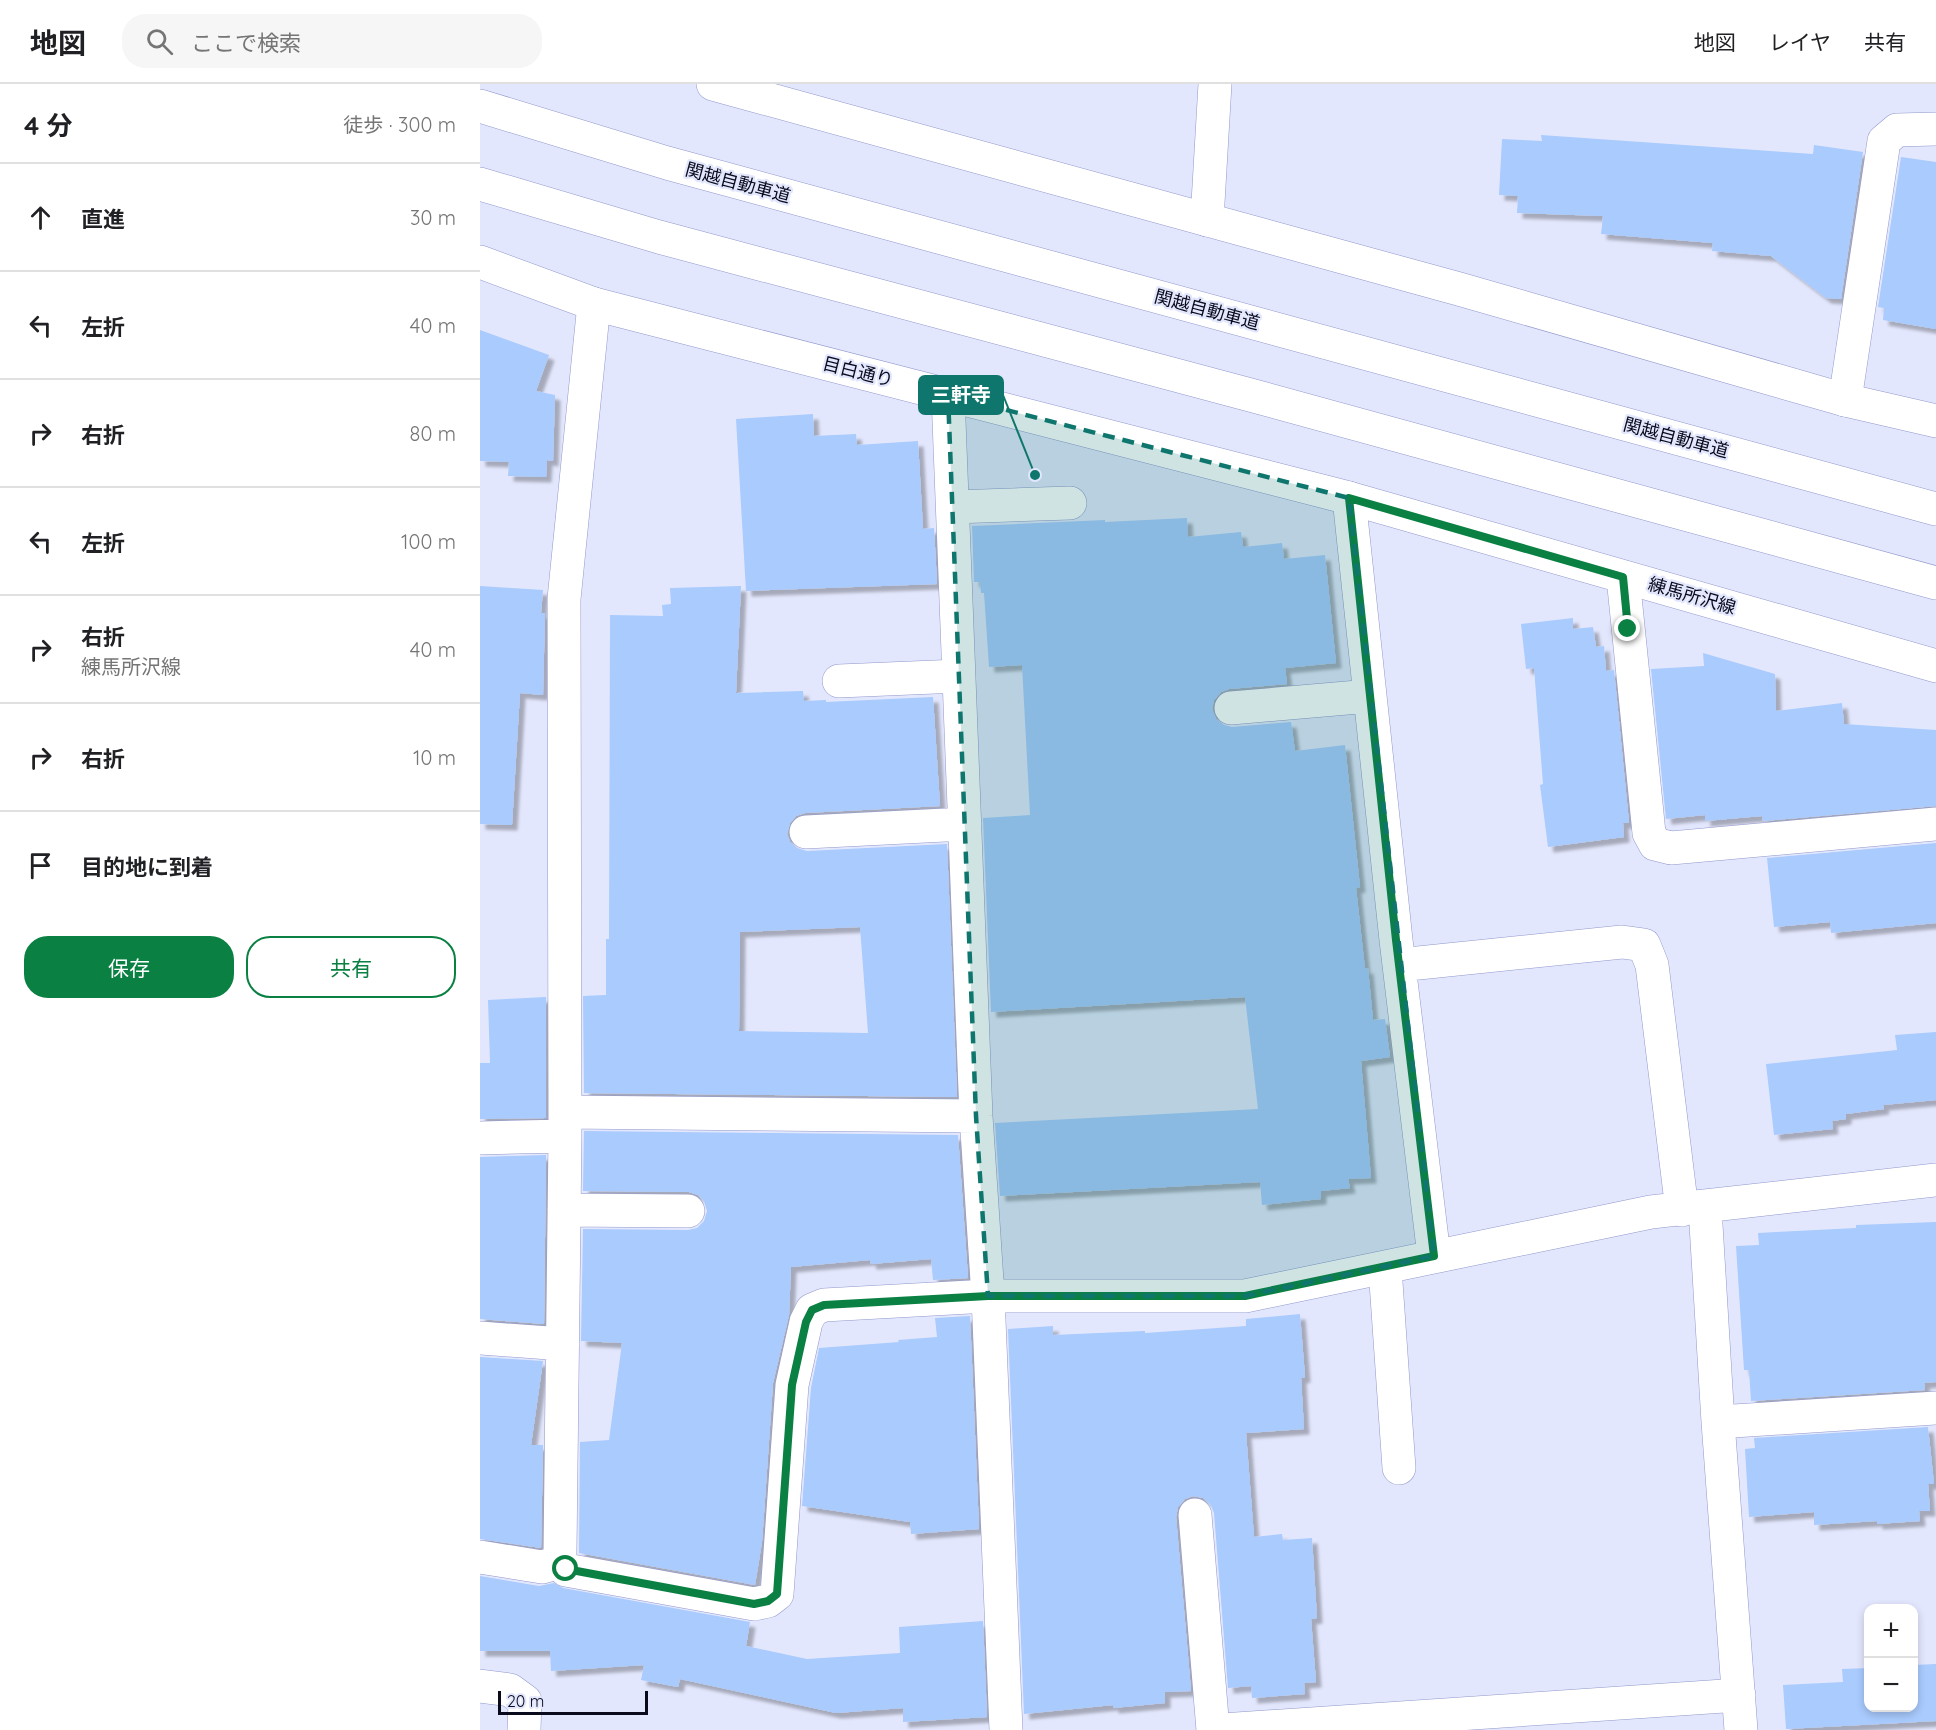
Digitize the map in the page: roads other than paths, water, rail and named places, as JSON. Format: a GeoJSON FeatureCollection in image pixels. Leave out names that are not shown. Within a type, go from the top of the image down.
{"type":"FeatureCollection","features":[{"type":"Feature","properties":{"kind":"main road"},"geometry":{"type":"LineString","coordinates":[[1208,220],[1215,84]]}},
{"type":"Feature","properties":{"kind":"main road"},"geometry":{"type":"LineString","coordinates":[[719,85],[1295,243],[1845,400],[1936,421]]}},
{"type":"Feature","properties":{"kind":"main road","name":"関越自動車道"},"geometry":{"type":"LineString","coordinates":[[480,106],[667,163],[1936,509]]}},
{"type":"Feature","properties":{"kind":"main road"},"geometry":{"type":"LineString","coordinates":[[1845,400],[1884,141],[1897,130],[1936,129]]}},
{"type":"Feature","properties":{"kind":"main road"},"geometry":{"type":"LineString","coordinates":[[480,184],[670,240],[1254,396],[1936,583]]}},
{"type":"Feature","properties":{"kind":"main road","name":"目白通り"},"geometry":{"type":"LineString","coordinates":[[480,262],[594,304],[1239,470]]}},
{"type":"Feature","properties":{"kind":"main road"},"geometry":{"type":"LineString","coordinates":[[594,304],[564,599],[565,1124],[560,1562],[566,1569],[754,1604],[768,1601],[777,1594],[792,1385],[806,1322],[812,1310],[824,1305],[988,1296],[1245,1296],[1651,1212],[1694,1209],[1936,1180]]}},
{"type":"Feature","properties":{"kind":"main road"},"geometry":{"type":"LineString","coordinates":[[948,395],[976,1116],[988,1296],[1005,1730]]}},
{"type":"Feature","properties":{"kind":"main road","name":"練馬所沢線"},"geometry":{"type":"LineString","coordinates":[[1239,470],[1349,498],[1936,666]]}},
{"type":"Feature","properties":{"kind":"main road"},"geometry":{"type":"LineString","coordinates":[[1349,498],[1399,965],[1434,1256]]}},
{"type":"Feature","properties":{"kind":"main road"},"geometry":{"type":"LineString","coordinates":[[953,507],[1070,503]]}},
{"type":"Feature","properties":{"kind":"main road"},"geometry":{"type":"LineString","coordinates":[[1623,577],[1649,833],[1655,844],[1671,848],[1936,824]]}},
{"type":"Feature","properties":{"kind":"main road"},"geometry":{"type":"LineString","coordinates":[[839,681],[959,676]]}},
{"type":"Feature","properties":{"kind":"main road"},"geometry":{"type":"LineString","coordinates":[[1231,708],[1370,696]]}},
{"type":"Feature","properties":{"kind":"main road"},"geometry":{"type":"LineString","coordinates":[[806,832],[965,824]]}},
{"type":"Feature","properties":{"kind":"main road"},"geometry":{"type":"LineString","coordinates":[[1399,965],[1622,942],[1644,945],[1652,965],[1694,1209],[1718,1422],[1741,1730]]}},
{"type":"Feature","properties":{"kind":"main road"},"geometry":{"type":"LineString","coordinates":[[480,1138],[565,1124],[976,1116]]}},
{"type":"Feature","properties":{"kind":"main road"},"geometry":{"type":"LineString","coordinates":[[564,1210],[688,1211]]}},
{"type":"Feature","properties":{"kind":"main road"},"geometry":{"type":"LineString","coordinates":[[1384,1268],[1399,1468]]}},
{"type":"Feature","properties":{"kind":"main road"},"geometry":{"type":"LineString","coordinates":[[480,1338],[563,1344]]}},
{"type":"Feature","properties":{"kind":"main road"},"geometry":{"type":"LineString","coordinates":[[1718,1422],[1936,1408]]}},
{"type":"Feature","properties":{"kind":"main road"},"geometry":{"type":"LineString","coordinates":[[1195,1515],[1213,1730]]}},
{"type":"Feature","properties":{"kind":"main road"},"geometry":{"type":"LineString","coordinates":[[480,1557],[542,1567],[560,1562]]}},
{"type":"Feature","properties":{"kind":"main road"},"geometry":{"type":"LineString","coordinates":[[480,1686],[510,1690],[525,1701],[524,1730]]}},
{"type":"Feature","properties":{"kind":"main road"},"geometry":{"type":"LineString","coordinates":[[1222,1730],[1349,1725],[1739,1695]]}},
{"type":"Feature","properties":{"kind":"place","name":"三軒寺"},"geometry":{"type":"Point","coordinates":[1035,475]}}]}
